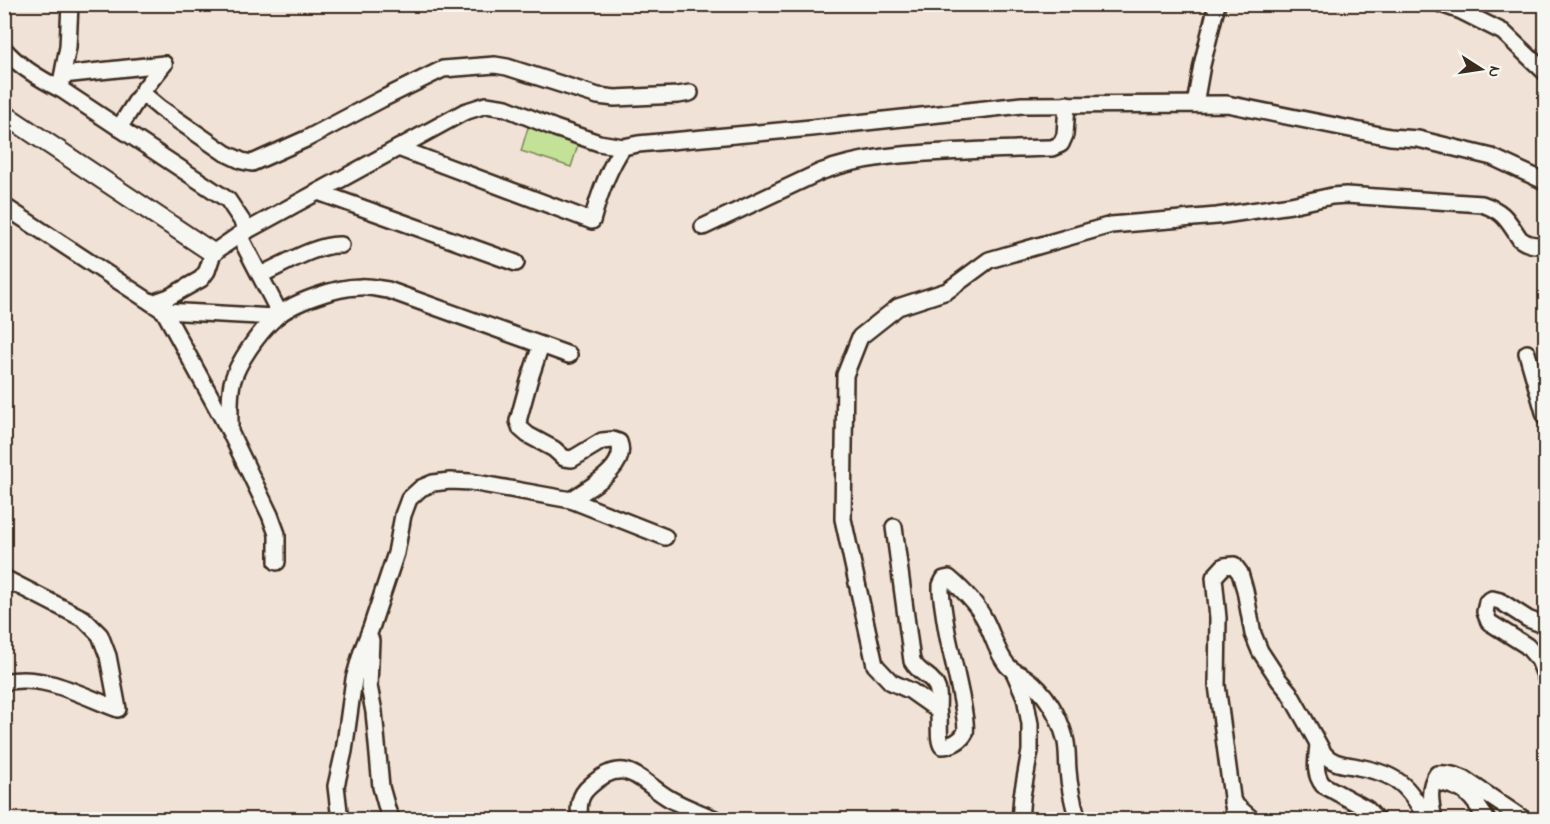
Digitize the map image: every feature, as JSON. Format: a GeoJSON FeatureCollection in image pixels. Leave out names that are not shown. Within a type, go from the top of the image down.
{"type":"FeatureCollection","features":[{"type":"Feature","properties":{"kind":"street"},"geometry":{"type":"LineString","coordinates":[[61,82],[68,47],[70,4]]}},
{"type":"Feature","properties":{"kind":"street"},"geometry":{"type":"LineString","coordinates":[[1195,104],[1217,4]]}},
{"type":"Feature","properties":{"kind":"street"},"geometry":{"type":"LineString","coordinates":[[1441,4],[1461,11],[1503,32],[1545,73]]}},
{"type":"Feature","properties":{"kind":"street"},"geometry":{"type":"LineString","coordinates":[[4,49],[38,77],[61,82],[164,64],[119,128]]}},
{"type":"Feature","properties":{"kind":"street"},"geometry":{"type":"LineString","coordinates":[[142,93],[225,153],[252,163],[306,139],[443,69],[495,65],[507,67],[598,96],[615,98],[690,93]]}},
{"type":"Feature","properties":{"kind":"street"},"geometry":{"type":"LineString","coordinates":[[61,82],[119,128],[228,200],[278,316]]}},
{"type":"Feature","properties":{"kind":"street"},"geometry":{"type":"LineString","coordinates":[[703,227],[820,172],[840,165],[916,153],[1052,148],[1061,144],[1065,135],[1067,104]]}},
{"type":"Feature","properties":{"kind":"street"},"geometry":{"type":"LineString","coordinates":[[158,307],[169,297],[201,279],[207,271],[213,253],[243,233],[464,112],[486,105],[506,108],[555,128],[623,147],[1022,105],[1227,104],[1390,137],[1418,139],[1492,158],[1545,182]]}},
{"type":"Feature","properties":{"kind":"street"},"geometry":{"type":"LineString","coordinates":[[4,114],[213,253]]}},
{"type":"Feature","properties":{"kind":"street"},"geometry":{"type":"LineString","coordinates":[[398,148],[592,221],[609,172],[623,147]]}},
{"type":"Feature","properties":{"kind":"street"},"geometry":{"type":"LineString","coordinates":[[318,192],[516,263]]}},
{"type":"Feature","properties":{"kind":"street"},"geometry":{"type":"LineString","coordinates":[[938,710],[911,691],[891,682],[875,665],[843,519],[844,375],[860,337],[898,307],[946,291],[989,260],[1110,225],[1217,216],[1340,195],[1482,204],[1503,214],[1523,242],[1532,245],[1545,244]]}},
{"type":"Feature","properties":{"kind":"street"},"geometry":{"type":"LineString","coordinates":[[4,206],[158,307],[230,432],[270,515],[277,534],[277,562]]}},
{"type":"Feature","properties":{"kind":"street"},"geometry":{"type":"LineString","coordinates":[[260,275],[317,249],[328,245],[340,245]]}},
{"type":"Feature","properties":{"kind":"street"},"geometry":{"type":"LineString","coordinates":[[230,432],[232,382],[252,345],[278,316],[301,302],[332,291],[360,286],[388,290],[569,355]]}},
{"type":"Feature","properties":{"kind":"street"},"geometry":{"type":"LineString","coordinates":[[158,307],[278,316]]}},
{"type":"Feature","properties":{"kind":"street"},"geometry":{"type":"LineString","coordinates":[[542,345],[518,421],[521,429],[554,449],[564,458],[572,459],[602,441],[614,440],[619,442],[621,447],[620,460],[609,474],[571,500]]}},
{"type":"Feature","properties":{"kind":"street"},"geometry":{"type":"LineString","coordinates":[[1527,353],[1545,418]]}},
{"type":"Feature","properties":{"kind":"street"},"geometry":{"type":"LineString","coordinates":[[340,819],[336,786],[344,750],[354,679],[396,553],[403,515],[409,499],[421,488],[433,483],[471,482],[571,500],[665,537]]}},
{"type":"Feature","properties":{"kind":"street"},"geometry":{"type":"LineString","coordinates":[[894,527],[912,661],[915,668],[933,680],[937,687],[940,744],[950,746],[965,734],[966,728],[941,585],[944,579],[949,578],[975,604],[985,620],[998,652],[1007,665],[1037,687],[1056,713],[1066,741],[1068,772],[1078,819]]}},
{"type":"Feature","properties":{"kind":"street"},"geometry":{"type":"LineString","coordinates":[[1235,819],[1217,685],[1218,618],[1214,577],[1224,566],[1234,565],[1240,573],[1253,634],[1260,651],[1289,692],[1323,754],[1341,765],[1384,773],[1396,778],[1417,800],[1427,819]]}},
{"type":"Feature","properties":{"kind":"street"},"geometry":{"type":"LineString","coordinates":[[4,578],[84,619],[100,635],[108,657],[118,709],[69,689],[23,680],[4,682]]}},
{"type":"Feature","properties":{"kind":"street"},"geometry":{"type":"LineString","coordinates":[[1545,626],[1528,619],[1500,601],[1492,599],[1487,602],[1485,612],[1489,622],[1527,645],[1539,660],[1545,678]]}},
{"type":"Feature","properties":{"kind":"street"},"geometry":{"type":"LineString","coordinates":[[371,628],[369,686],[374,712],[381,787],[392,819]]}},
{"type":"Feature","properties":{"kind":"street"},"geometry":{"type":"LineString","coordinates":[[1014,672],[1025,697],[1030,724],[1030,751],[1020,819]]}},
{"type":"Feature","properties":{"kind":"street"},"geometry":{"type":"LineString","coordinates":[[1318,743],[1317,774],[1323,785],[1367,809],[1377,819]]}},
{"type":"Feature","properties":{"kind":"street"},"geometry":{"type":"LineString","coordinates":[[580,819],[580,799],[585,790],[598,778],[614,771],[629,772],[643,779],[670,799],[717,819]]}},
{"type":"Feature","properties":{"kind":"street"},"geometry":{"type":"LineString","coordinates":[[1434,819],[1430,800],[1432,781],[1437,774],[1443,773],[1464,779],[1525,819]]}},
{"type":"Feature","properties":{"kind":"street"},"geometry":{"type":"LineString","coordinates":[[1432,781],[1455,785],[1473,799],[1487,819]]}},
{"type":"Feature","properties":{"kind":"street"},"geometry":{"type":"LineString","coordinates":[[1232,802],[1253,819]]}},
{"type":"Feature","properties":{"kind":"green space"},"geometry":{"type":"Polygon","coordinates":[[[529,124],[580,139],[571,167],[521,151],[529,124]]]}}]}
